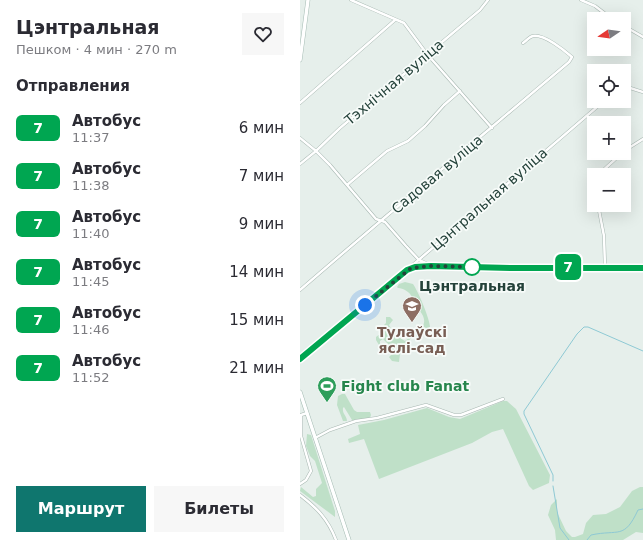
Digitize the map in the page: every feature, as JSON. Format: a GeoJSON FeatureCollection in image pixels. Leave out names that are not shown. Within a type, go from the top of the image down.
{"type":"FeatureCollection","features":[{"type":"Feature","properties":{"kind":"main road"},"geometry":{"type":"LineString","coordinates":[[300,60],[308,0]]}},
{"type":"Feature","properties":{"kind":"main road"},"geometry":{"type":"LineString","coordinates":[[407,270],[415,267],[431,266],[511,268],[643,268]]}},
{"type":"Feature","properties":{"kind":"main road","name":"Цэнтральная вуліца"},"geometry":{"type":"LineString","coordinates":[[300,359],[407,270]]}},
{"type":"Feature","properties":{"kind":"main road"},"geometry":{"type":"LineString","coordinates":[[300,392],[349,540]]}},
{"type":"Feature","properties":{"kind":"street"},"geometry":{"type":"LineString","coordinates":[[351,0],[404,23],[428,54],[492,128]]}},
{"type":"Feature","properties":{"kind":"street","name":"Тэхнічная вуліца"},"geometry":{"type":"LineString","coordinates":[[300,164],[340,128],[480,10],[488,0]]}},
{"type":"Feature","properties":{"kind":"street"},"geometry":{"type":"LineString","coordinates":[[581,0],[596,6],[603,12]]}},
{"type":"Feature","properties":{"kind":"street"},"geometry":{"type":"LineString","coordinates":[[300,103],[395,20]]}},
{"type":"Feature","properties":{"kind":"street"},"geometry":{"type":"LineString","coordinates":[[631,30],[643,37]]}},
{"type":"Feature","properties":{"kind":"street","name":"Садовая вуліца"},"geometry":{"type":"LineString","coordinates":[[300,290],[492,128],[569,62],[572,57],[551,42],[541,37],[530,37],[523,44]]}},
{"type":"Feature","properties":{"kind":"street"},"geometry":{"type":"LineString","coordinates":[[631,88],[643,92]]}},
{"type":"Feature","properties":{"kind":"street"},"geometry":{"type":"LineString","coordinates":[[347,185],[387,151],[408,141],[460,91]]}},
{"type":"Feature","properties":{"kind":"street","name":"Цэнтральная вуліца"},"geometry":{"type":"LineString","coordinates":[[407,270],[596,108]]}},
{"type":"Feature","properties":{"kind":"street"},"geometry":{"type":"LineString","coordinates":[[300,138],[316,151],[376,219],[385,222],[420,260],[431,266]]}},
{"type":"Feature","properties":{"kind":"street"},"geometry":{"type":"LineString","coordinates":[[631,147],[643,139]]}},
{"type":"Feature","properties":{"kind":"street"},"geometry":{"type":"LineString","coordinates":[[606,168],[614,160]]}},
{"type":"Feature","properties":{"kind":"street"},"geometry":{"type":"LineString","coordinates":[[599,212],[604,236],[605,267]]}},
{"type":"Feature","properties":{"kind":"street"},"geometry":{"type":"LineString","coordinates":[[315,438],[330,430],[356,421],[377,418],[426,405],[461,416],[502,399]]}},
{"type":"Feature","properties":{"kind":"street"},"geometry":{"type":"LineString","coordinates":[[300,484],[306,480],[311,471],[301,436],[301,415],[307,412]]}},
{"type":"Feature","properties":{"kind":"street"},"geometry":{"type":"LineString","coordinates":[[300,495],[320,512],[336,540]]}},
{"type":"Feature","properties":{"kind":"green space"},"geometry":{"type":"Polygon","coordinates":[[[405,282],[413,284],[421,299],[430,327],[422,334],[410,339],[410,349],[400,354],[399,362],[392,361],[389,357],[392,354],[391,347],[383,339],[380,341],[379,345],[376,337],[384,331],[386,317],[390,317],[393,320],[389,325],[400,338],[405,341],[410,335],[423,326],[423,315],[412,304],[412,297],[410,293],[397,287],[399,284],[405,282]]]}},
{"type":"Feature","properties":{"kind":"green space"},"geometry":{"type":"Polygon","coordinates":[[[345,394],[354,410],[357,412],[370,412],[370,418],[355,421],[352,420],[344,407],[343,412],[347,421],[343,421],[337,405],[338,396],[345,394]]]}},
{"type":"Feature","properties":{"kind":"green space"},"geometry":{"type":"Polygon","coordinates":[[[503,401],[507,401],[516,409],[550,475],[549,483],[533,490],[529,486],[503,429],[492,432],[472,443],[379,479],[364,439],[349,443],[348,439],[360,434],[358,425],[384,420],[427,408],[449,417],[460,419],[503,401]]]}},
{"type":"Feature","properties":{"kind":"green space"},"geometry":{"type":"Polygon","coordinates":[[[307,434],[311,435],[335,511],[335,517],[300,491],[301,487],[313,497],[316,496],[316,489],[322,483],[315,461],[310,456],[306,446],[307,434]]]}},
{"type":"Feature","properties":{"kind":"green space"},"geometry":{"type":"Polygon","coordinates":[[[643,487],[643,533],[636,532],[623,540],[556,540],[555,530],[548,515],[551,505],[557,499],[557,512],[566,531],[572,537],[575,537],[583,534],[586,523],[593,515],[606,514],[620,507],[632,491],[643,487]]]}},
{"type":"Feature","properties":{"kind":"waterway"},"geometry":{"type":"LineString","coordinates":[[553,481],[553,475],[524,414],[524,411],[577,334],[584,327],[588,327],[643,351]]}},
{"type":"Feature","properties":{"kind":"waterway"},"geometry":{"type":"LineString","coordinates":[[553,486],[560,528],[569,540]]}},
{"type":"Feature","properties":{"kind":"waterway"},"geometry":{"type":"LineString","coordinates":[[587,540],[591,535],[620,532],[624,530],[629,526],[638,510],[643,509]]}},
{"type":"Feature","properties":{"kind":"bus line","name":"7"},"geometry":{"type":"LineString","coordinates":[[300,359],[411,268],[431,266],[511,268],[643,268]]}},
{"type":"Feature","properties":{"kind":"place","name":"Цэнтральная"},"geometry":{"type":"Point","coordinates":[472,267]}},
{"type":"Feature","properties":{"kind":"place","name":"Тулаўскі яслі-сад"},"geometry":{"type":"Point","coordinates":[412,323]}},
{"type":"Feature","properties":{"kind":"place","name":"Fight club Fanat"},"geometry":{"type":"Point","coordinates":[327,403]}},
{"type":"Feature","properties":{"kind":"route"},"geometry":{"type":"LineString","coordinates":[[365,305],[411,268],[431,266],[472,267]]}}]}
